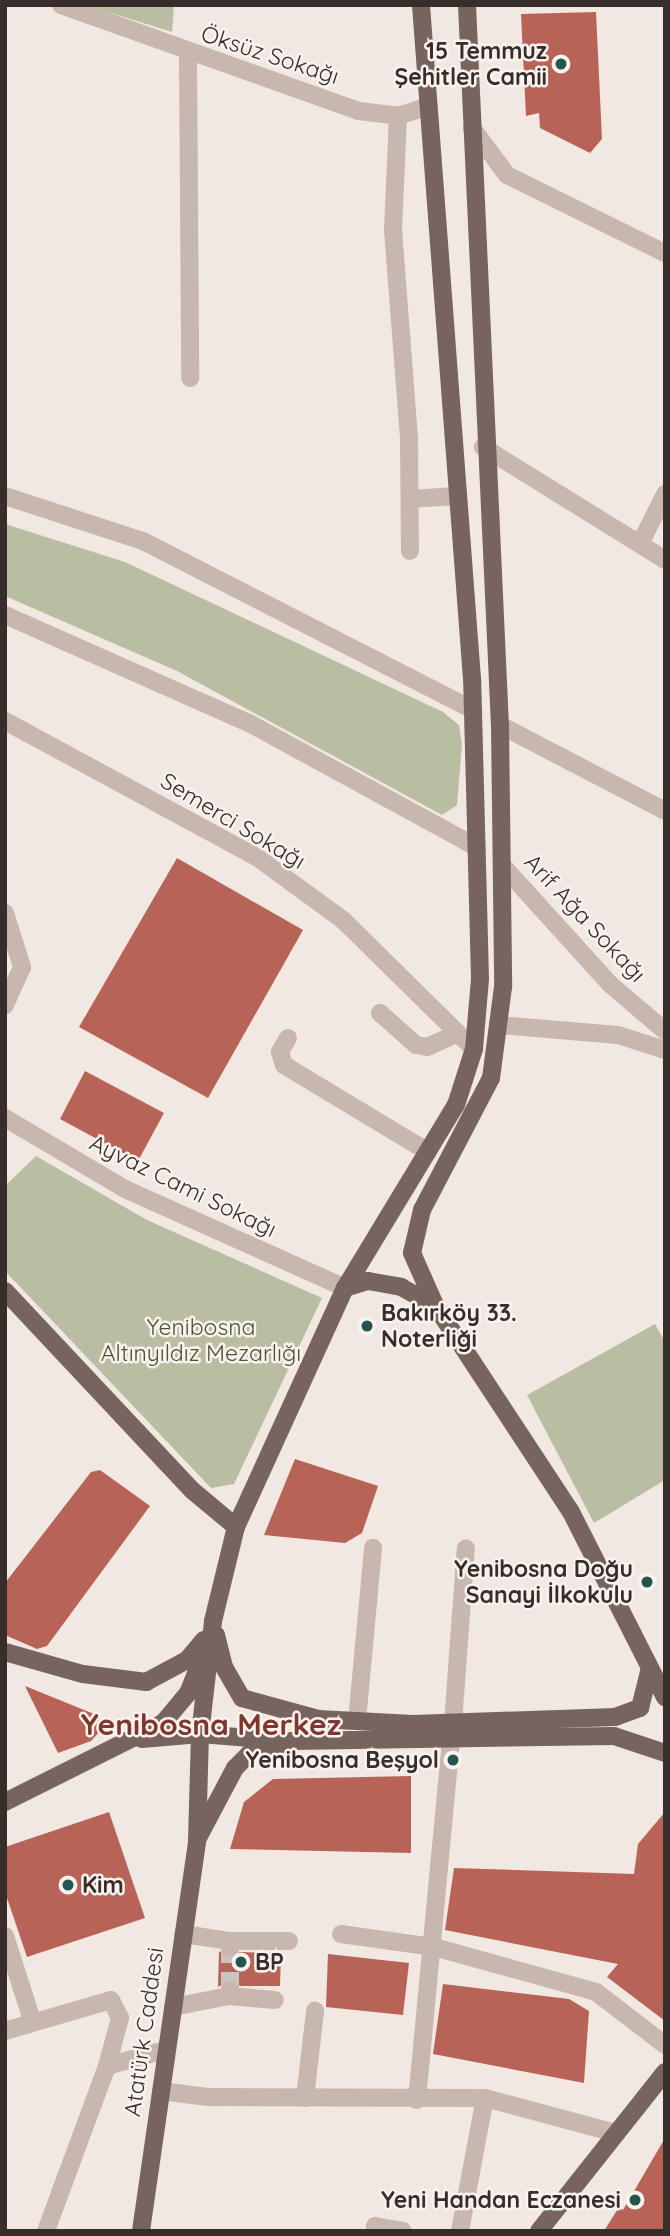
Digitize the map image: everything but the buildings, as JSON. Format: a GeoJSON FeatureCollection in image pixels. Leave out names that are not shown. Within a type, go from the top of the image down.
{"type":"FeatureCollection","features":[{"type":"Feature","properties":{"kind":"main road"},"geometry":{"type":"LineString","coordinates":[[5,1802],[135,1740],[163,1723],[188,1693],[213,1621],[236,1527],[345,1288],[456,1105],[474,1049],[477,847],[473,710],[421,5]]}},
{"type":"Feature","properties":{"kind":"main road"},"geometry":{"type":"LineString","coordinates":[[468,6],[483,447],[500,725],[502,865],[498,1025],[491,1078],[412,1232],[417,1273],[435,1305],[571,1512],[665,1697]]}},
{"type":"Feature","properties":{"kind":"main road"},"geometry":{"type":"LineString","coordinates":[[345,1288],[368,1281],[390,1285],[435,1305]]}},
{"type":"Feature","properties":{"kind":"main road"},"geometry":{"type":"LineString","coordinates":[[5,1291],[194,1491],[236,1527]]}},
{"type":"Feature","properties":{"kind":"main road"},"geometry":{"type":"LineString","coordinates":[[213,1621],[224,1667],[243,1698],[286,1715],[356,1721],[453,1723],[630,1713],[646,1698],[650,1665]]}},
{"type":"Feature","properties":{"kind":"main road"},"geometry":{"type":"LineString","coordinates":[[5,1651],[83,1674],[146,1682],[187,1660],[213,1621]]}},
{"type":"Feature","properties":{"kind":"main road"},"geometry":{"type":"LineString","coordinates":[[197,1841],[200,1734],[213,1621]]}},
{"type":"Feature","properties":{"kind":"main road"},"geometry":{"type":"LineString","coordinates":[[135,1740],[200,1734],[292,1741],[451,1743],[614,1737],[665,1753]]}},
{"type":"Feature","properties":{"kind":"main road"},"geometry":{"type":"LineString","coordinates":[[135,1740],[176,1745],[198,1764]]}},
{"type":"Feature","properties":{"kind":"main road"},"geometry":{"type":"LineString","coordinates":[[197,1841],[235,1768],[250,1753],[292,1741]]}},
{"type":"Feature","properties":{"kind":"main road","name":"Atatürk Caddesi"},"geometry":{"type":"LineString","coordinates":[[141,2231],[197,1841]]}},
{"type":"Feature","properties":{"kind":"main road"},"geometry":{"type":"LineString","coordinates":[[539,2231],[665,2072]]}},
{"type":"Feature","properties":{"kind":"street","name":"Öksüz Sokağı"},"geometry":{"type":"LineString","coordinates":[[61,5],[188,55],[359,111],[398,116],[428,106]]}},
{"type":"Feature","properties":{"kind":"street"},"geometry":{"type":"LineString","coordinates":[[188,55],[190,378]]}},
{"type":"Feature","properties":{"kind":"street"},"geometry":{"type":"LineString","coordinates":[[398,116],[393,230],[410,499],[410,551]]}},
{"type":"Feature","properties":{"kind":"street"},"geometry":{"type":"LineString","coordinates":[[472,127],[507,175],[665,253]]}},
{"type":"Feature","properties":{"kind":"street"},"geometry":{"type":"LineString","coordinates":[[474,184],[507,175]]}},
{"type":"Feature","properties":{"kind":"street"},"geometry":{"type":"LineString","coordinates":[[483,447],[665,559]]}},
{"type":"Feature","properties":{"kind":"street"},"geometry":{"type":"LineString","coordinates":[[640,544],[665,494]]}},
{"type":"Feature","properties":{"kind":"street"},"geometry":{"type":"LineString","coordinates":[[5,496],[143,541],[473,710]]}},
{"type":"Feature","properties":{"kind":"street"},"geometry":{"type":"LineString","coordinates":[[410,499],[456,496]]}},
{"type":"Feature","properties":{"kind":"street"},"geometry":{"type":"LineString","coordinates":[[5,615],[249,723],[477,847]]}},
{"type":"Feature","properties":{"kind":"street","name":"Semerci Sokağı"},"geometry":{"type":"LineString","coordinates":[[5,722],[258,858],[343,920],[454,1035],[474,1049]]}},
{"type":"Feature","properties":{"kind":"street"},"geometry":{"type":"LineString","coordinates":[[500,725],[665,811]]}},
{"type":"Feature","properties":{"kind":"street","name":"Arif Ağa Sokağı"},"geometry":{"type":"LineString","coordinates":[[502,865],[611,985],[665,1031]]}},
{"type":"Feature","properties":{"kind":"street"},"geometry":{"type":"LineString","coordinates":[[5,913],[22,967],[5,1005]]}},
{"type":"Feature","properties":{"kind":"street"},"geometry":{"type":"LineString","coordinates":[[380,1013],[416,1045],[440,1044],[454,1035]]}},
{"type":"Feature","properties":{"kind":"street"},"geometry":{"type":"LineString","coordinates":[[498,1025],[618,1035],[665,1050]]}},
{"type":"Feature","properties":{"kind":"street"},"geometry":{"type":"LineString","coordinates":[[288,1038],[280,1052],[285,1065],[428,1152]]}},
{"type":"Feature","properties":{"kind":"street","name":"Ayvaz Cami Sokağı"},"geometry":{"type":"LineString","coordinates":[[5,1118],[125,1189],[345,1288]]}},
{"type":"Feature","properties":{"kind":"street"},"geometry":{"type":"LineString","coordinates":[[356,1721],[373,1548]]}},
{"type":"Feature","properties":{"kind":"street"},"geometry":{"type":"LineString","coordinates":[[453,1723],[466,1548]]}},
{"type":"Feature","properties":{"kind":"street"},"geometry":{"type":"LineString","coordinates":[[650,1665],[665,1677]]}},
{"type":"Feature","properties":{"kind":"street"},"geometry":{"type":"LineString","coordinates":[[417,2100],[434,1947],[451,1743]]}},
{"type":"Feature","properties":{"kind":"street"},"geometry":{"type":"LineString","coordinates":[[183,1934],[230,1945],[289,1941]]}},
{"type":"Feature","properties":{"kind":"street"},"geometry":{"type":"LineString","coordinates":[[341,1934],[434,1947],[596,1992],[665,2045]]}},
{"type":"Feature","properties":{"kind":"street"},"geometry":{"type":"LineString","coordinates":[[5,1936],[32,2020]]}},
{"type":"Feature","properties":{"kind":"street"},"geometry":{"type":"LineString","coordinates":[[173,2007],[229,1993],[275,2000]]}},
{"type":"Feature","properties":{"kind":"street"},"geometry":{"type":"LineString","coordinates":[[5,2031],[32,2020],[111,2000],[120,2018],[107,2066],[46,2231]]}},
{"type":"Feature","properties":{"kind":"street"},"geometry":{"type":"LineString","coordinates":[[305,2098],[314,2011]]}},
{"type":"Feature","properties":{"kind":"street"},"geometry":{"type":"LineString","coordinates":[[107,2066],[165,2050]]}},
{"type":"Feature","properties":{"kind":"street"},"geometry":{"type":"LineString","coordinates":[[161,2091],[305,2098],[485,2098],[616,2133]]}},
{"type":"Feature","properties":{"kind":"street"},"geometry":{"type":"LineString","coordinates":[[460,2231],[485,2098]]}},
{"type":"Feature","properties":{"kind":"street"},"geometry":{"type":"LineString","coordinates":[[375,2231],[403,2231]]}},
{"type":"Feature","properties":{"kind":"green space"},"geometry":{"type":"Polygon","coordinates":[[[85,5],[174,5],[172,32],[85,5]]]}},
{"type":"Feature","properties":{"kind":"green space"},"geometry":{"type":"Polygon","coordinates":[[[5,524],[125,562],[443,712],[459,725],[462,745],[457,805],[442,815],[177,671],[5,596],[5,524]]]}},
{"type":"Feature","properties":{"kind":"green space","name":"Yenibosna Altınyıldız Mezarlığı"},"geometry":{"type":"Polygon","coordinates":[[[36,1156],[147,1220],[322,1298],[234,1484],[211,1488],[5,1271],[5,1186],[36,1156]]]}},
{"type":"Feature","properties":{"kind":"green space"},"geometry":{"type":"Polygon","coordinates":[[[655,1324],[665,1342],[665,1480],[594,1523],[527,1395],[655,1324]]]}},
{"type":"Feature","properties":{"kind":"tunnel"},"geometry":{"type":"LineString","coordinates":[[230,1948],[230,1990]]}},
{"type":"Feature","properties":{"kind":"place","name":"15 Temmuz Şehitler Camii"},"geometry":{"type":"Point","coordinates":[561,64]}},
{"type":"Feature","properties":{"kind":"place","name":"Bakırköy 33. Noterliği"},"geometry":{"type":"Point","coordinates":[367,1326]}},
{"type":"Feature","properties":{"kind":"place","name":"Yenibosna Doğu Sanayi İlkokulu"},"geometry":{"type":"Point","coordinates":[647,1582]}},
{"type":"Feature","properties":{"kind":"place","name":"Yenibosna Beşyol"},"geometry":{"type":"Point","coordinates":[453,1760]}},
{"type":"Feature","properties":{"kind":"place","name":"Kim"},"geometry":{"type":"Point","coordinates":[68,1885]}},
{"type":"Feature","properties":{"kind":"place","name":"BP"},"geometry":{"type":"Point","coordinates":[241,1962]}},
{"type":"Feature","properties":{"kind":"place","name":"Yeni Handan Eczanesi"},"geometry":{"type":"Point","coordinates":[635,2200]}},
{"type":"Feature","properties":{"kind":"district","name":"Yenibosna Merkez"},"geometry":{"type":"Point","coordinates":[211,1724]}}]}
